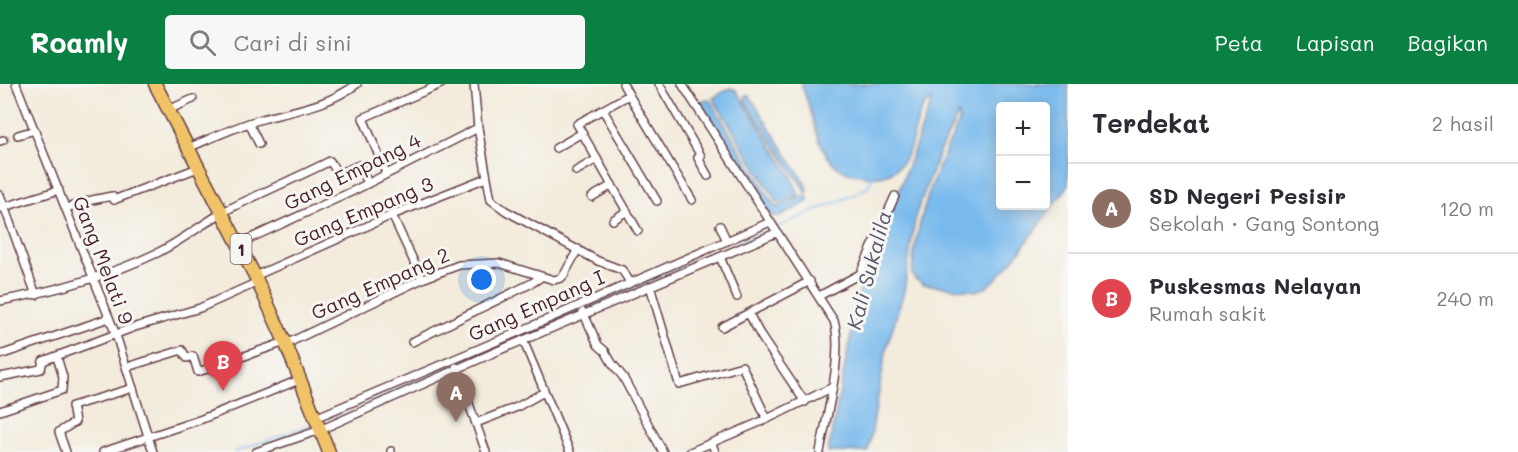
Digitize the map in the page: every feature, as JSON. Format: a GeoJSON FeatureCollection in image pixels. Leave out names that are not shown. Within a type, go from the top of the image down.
{"type":"FeatureCollection","features":[{"type":"Feature","properties":{"kind":"highway","name":"1"},"geometry":{"type":"LineString","coordinates":[[154,84],[221,214],[239,243],[286,343],[329,452]]}},
{"type":"Feature","properties":{"kind":"street","name":"Gang Melati 9"},"geometry":{"type":"LineString","coordinates":[[16,84],[116,335],[153,452]]}},
{"type":"Feature","properties":{"kind":"street"},"geometry":{"type":"LineString","coordinates":[[188,148],[249,123],[335,99],[357,84]]}},
{"type":"Feature","properties":{"kind":"street"},"geometry":{"type":"LineString","coordinates":[[386,173],[363,118],[441,84]]}},
{"type":"Feature","properties":{"kind":"street"},"geometry":{"type":"LineString","coordinates":[[474,84],[486,178],[489,195],[494,203],[598,261],[622,270],[630,282]]}},
{"type":"Feature","properties":{"kind":"street"},"geometry":{"type":"LineString","coordinates":[[623,84],[692,200]]}},
{"type":"Feature","properties":{"kind":"street"},"geometry":{"type":"LineString","coordinates":[[659,84],[701,156],[698,158],[708,176]]}},
{"type":"Feature","properties":{"kind":"street"},"geometry":{"type":"LineString","coordinates":[[682,84],[834,321],[837,334],[820,452]]}},
{"type":"Feature","properties":{"kind":"street"},"geometry":{"type":"LineString","coordinates":[[629,95],[578,124],[638,231]]}},
{"type":"Feature","properties":{"kind":"street"},"geometry":{"type":"LineString","coordinates":[[168,111],[193,99]]}},
{"type":"Feature","properties":{"kind":"street"},"geometry":{"type":"LineString","coordinates":[[603,110],[657,201]]}},
{"type":"Feature","properties":{"kind":"street"},"geometry":{"type":"LineString","coordinates":[[249,123],[259,144]]}},
{"type":"Feature","properties":{"kind":"street","name":"Gang Empang 4"},"geometry":{"type":"LineString","coordinates":[[239,243],[478,129]]}},
{"type":"Feature","properties":{"kind":"street"},"geometry":{"type":"LineString","coordinates":[[18,135],[35,130]]}},
{"type":"Feature","properties":{"kind":"street"},"geometry":{"type":"LineString","coordinates":[[556,148],[582,133]]}},
{"type":"Feature","properties":{"kind":"street"},"geometry":{"type":"LineString","coordinates":[[576,171],[597,159]]}},
{"type":"Feature","properties":{"kind":"street"},"geometry":{"type":"LineString","coordinates":[[0,301],[36,295],[94,279],[156,254],[221,214],[330,161],[338,174],[359,165],[368,183]]}},
{"type":"Feature","properties":{"kind":"street"},"geometry":{"type":"LineString","coordinates":[[66,208],[112,196],[114,200],[198,168]]}},
{"type":"Feature","properties":{"kind":"street","name":"Gang Empang 3"},"geometry":{"type":"LineString","coordinates":[[0,377],[41,369],[42,361],[135,327],[200,308],[392,215],[486,178]]}},
{"type":"Feature","properties":{"kind":"street"},"geometry":{"type":"LineString","coordinates":[[592,197],[612,185]]}},
{"type":"Feature","properties":{"kind":"street"},"geometry":{"type":"LineString","coordinates":[[2,208],[59,190]]}},
{"type":"Feature","properties":{"kind":"street"},"geometry":{"type":"LineString","coordinates":[[0,195],[2,208],[36,295]]}},
{"type":"Feature","properties":{"kind":"street"},"geometry":{"type":"LineString","coordinates":[[819,296],[862,272],[895,196]]}},
{"type":"Feature","properties":{"kind":"street"},"geometry":{"type":"LineString","coordinates":[[613,220],[627,212]]}},
{"type":"Feature","properties":{"kind":"street"},"geometry":{"type":"LineString","coordinates":[[392,215],[422,279]]}},
{"type":"Feature","properties":{"kind":"street","name":"Gang Empang I"},"geometry":{"type":"LineString","coordinates":[[318,424],[582,310],[630,282],[644,284],[723,249],[770,223]]}},
{"type":"Feature","properties":{"kind":"street"},"geometry":{"type":"LineString","coordinates":[[720,226],[723,249],[737,297]]}},
{"type":"Feature","properties":{"kind":"street"},"geometry":{"type":"LineString","coordinates":[[663,452],[623,377],[605,351],[598,345],[582,310],[723,249],[776,232]]}},
{"type":"Feature","properties":{"kind":"street"},"geometry":{"type":"LineString","coordinates":[[412,342],[541,277],[554,280],[561,278],[578,249]]}},
{"type":"Feature","properties":{"kind":"street","name":"Gang Empang 2"},"geometry":{"type":"LineString","coordinates":[[127,367],[182,350],[187,358],[193,356],[198,372],[286,343],[422,279],[459,265],[491,262],[510,264],[541,277]]}},
{"type":"Feature","properties":{"kind":"street"},"geometry":{"type":"LineString","coordinates":[[722,327],[810,281]]}},
{"type":"Feature","properties":{"kind":"street"},"geometry":{"type":"LineString","coordinates":[[644,284],[679,384],[742,366],[767,419]]}},
{"type":"Feature","properties":{"kind":"street"},"geometry":{"type":"LineString","coordinates":[[749,314],[762,338],[805,402]]}},
{"type":"Feature","properties":{"kind":"street"},"geometry":{"type":"LineString","coordinates":[[0,355],[109,318]]}},
{"type":"Feature","properties":{"kind":"street"},"geometry":{"type":"LineString","coordinates":[[519,338],[570,452]]}},
{"type":"Feature","properties":{"kind":"street"},"geometry":{"type":"LineString","coordinates":[[0,411],[62,390],[63,377],[57,357]]}},
{"type":"Feature","properties":{"kind":"street"},"geometry":{"type":"LineString","coordinates":[[256,452],[455,364],[486,452]]}},
{"type":"Feature","properties":{"kind":"street"},"geometry":{"type":"LineString","coordinates":[[103,452],[202,419],[299,380]]}},
{"type":"Feature","properties":{"kind":"street"},"geometry":{"type":"LineString","coordinates":[[66,452],[59,432],[75,422],[72,406],[133,388]]}},
{"type":"Feature","properties":{"kind":"street"},"geometry":{"type":"LineString","coordinates":[[690,452],[805,402],[831,388]]}},
{"type":"Feature","properties":{"kind":"street"},"geometry":{"type":"LineString","coordinates":[[476,423],[516,407],[544,392]]}},
{"type":"Feature","properties":{"kind":"street"},"geometry":{"type":"LineString","coordinates":[[712,444],[715,452]]}},
{"type":"Feature","properties":{"kind":"water","name":"Kali Sukalila"},"geometry":{"type":"Polygon","coordinates":[[[801,84],[1068,84],[1068,186],[1014,259],[993,282],[976,291],[923,284],[912,274],[922,215],[942,158],[959,122],[959,113],[940,150],[916,214],[904,291],[887,346],[868,452],[828,452],[862,279],[893,207],[932,100],[924,106],[919,116],[905,158],[897,169],[883,175],[864,176],[846,172],[838,167],[825,152],[801,84]]]}},
{"type":"Feature","properties":{"kind":"water"},"geometry":{"type":"Polygon","coordinates":[[[730,88],[736,90],[790,174],[799,195],[781,203],[777,202],[713,98],[730,88]]]}},
{"type":"Feature","properties":{"kind":"water"},"geometry":{"type":"Polygon","coordinates":[[[749,95],[808,188],[807,193],[745,101],[745,96],[749,95]]]}},
{"type":"Feature","properties":{"kind":"water"},"geometry":{"type":"Polygon","coordinates":[[[709,99],[775,207],[806,195],[809,201],[782,216],[771,216],[702,105],[702,102],[709,99]]]}},
{"type":"Feature","properties":{"kind":"waterway"},"geometry":{"type":"LineString","coordinates":[[322,420],[853,195],[868,187],[873,176]]}},
{"type":"Feature","properties":{"kind":"waterway"},"geometry":{"type":"LineString","coordinates":[[235,452],[314,424]]}},
{"type":"Feature","properties":{"kind":"tunnel"},"geometry":{"type":"LineString","coordinates":[[3,140],[18,135]]}},
{"type":"Feature","properties":{"kind":"place","name":"Puskesmas Nelayan"},"geometry":{"type":"Point","coordinates":[223,391]}},
{"type":"Feature","properties":{"kind":"place","name":"SD Negeri Pesisir"},"geometry":{"type":"Point","coordinates":[456,422]}}]}
